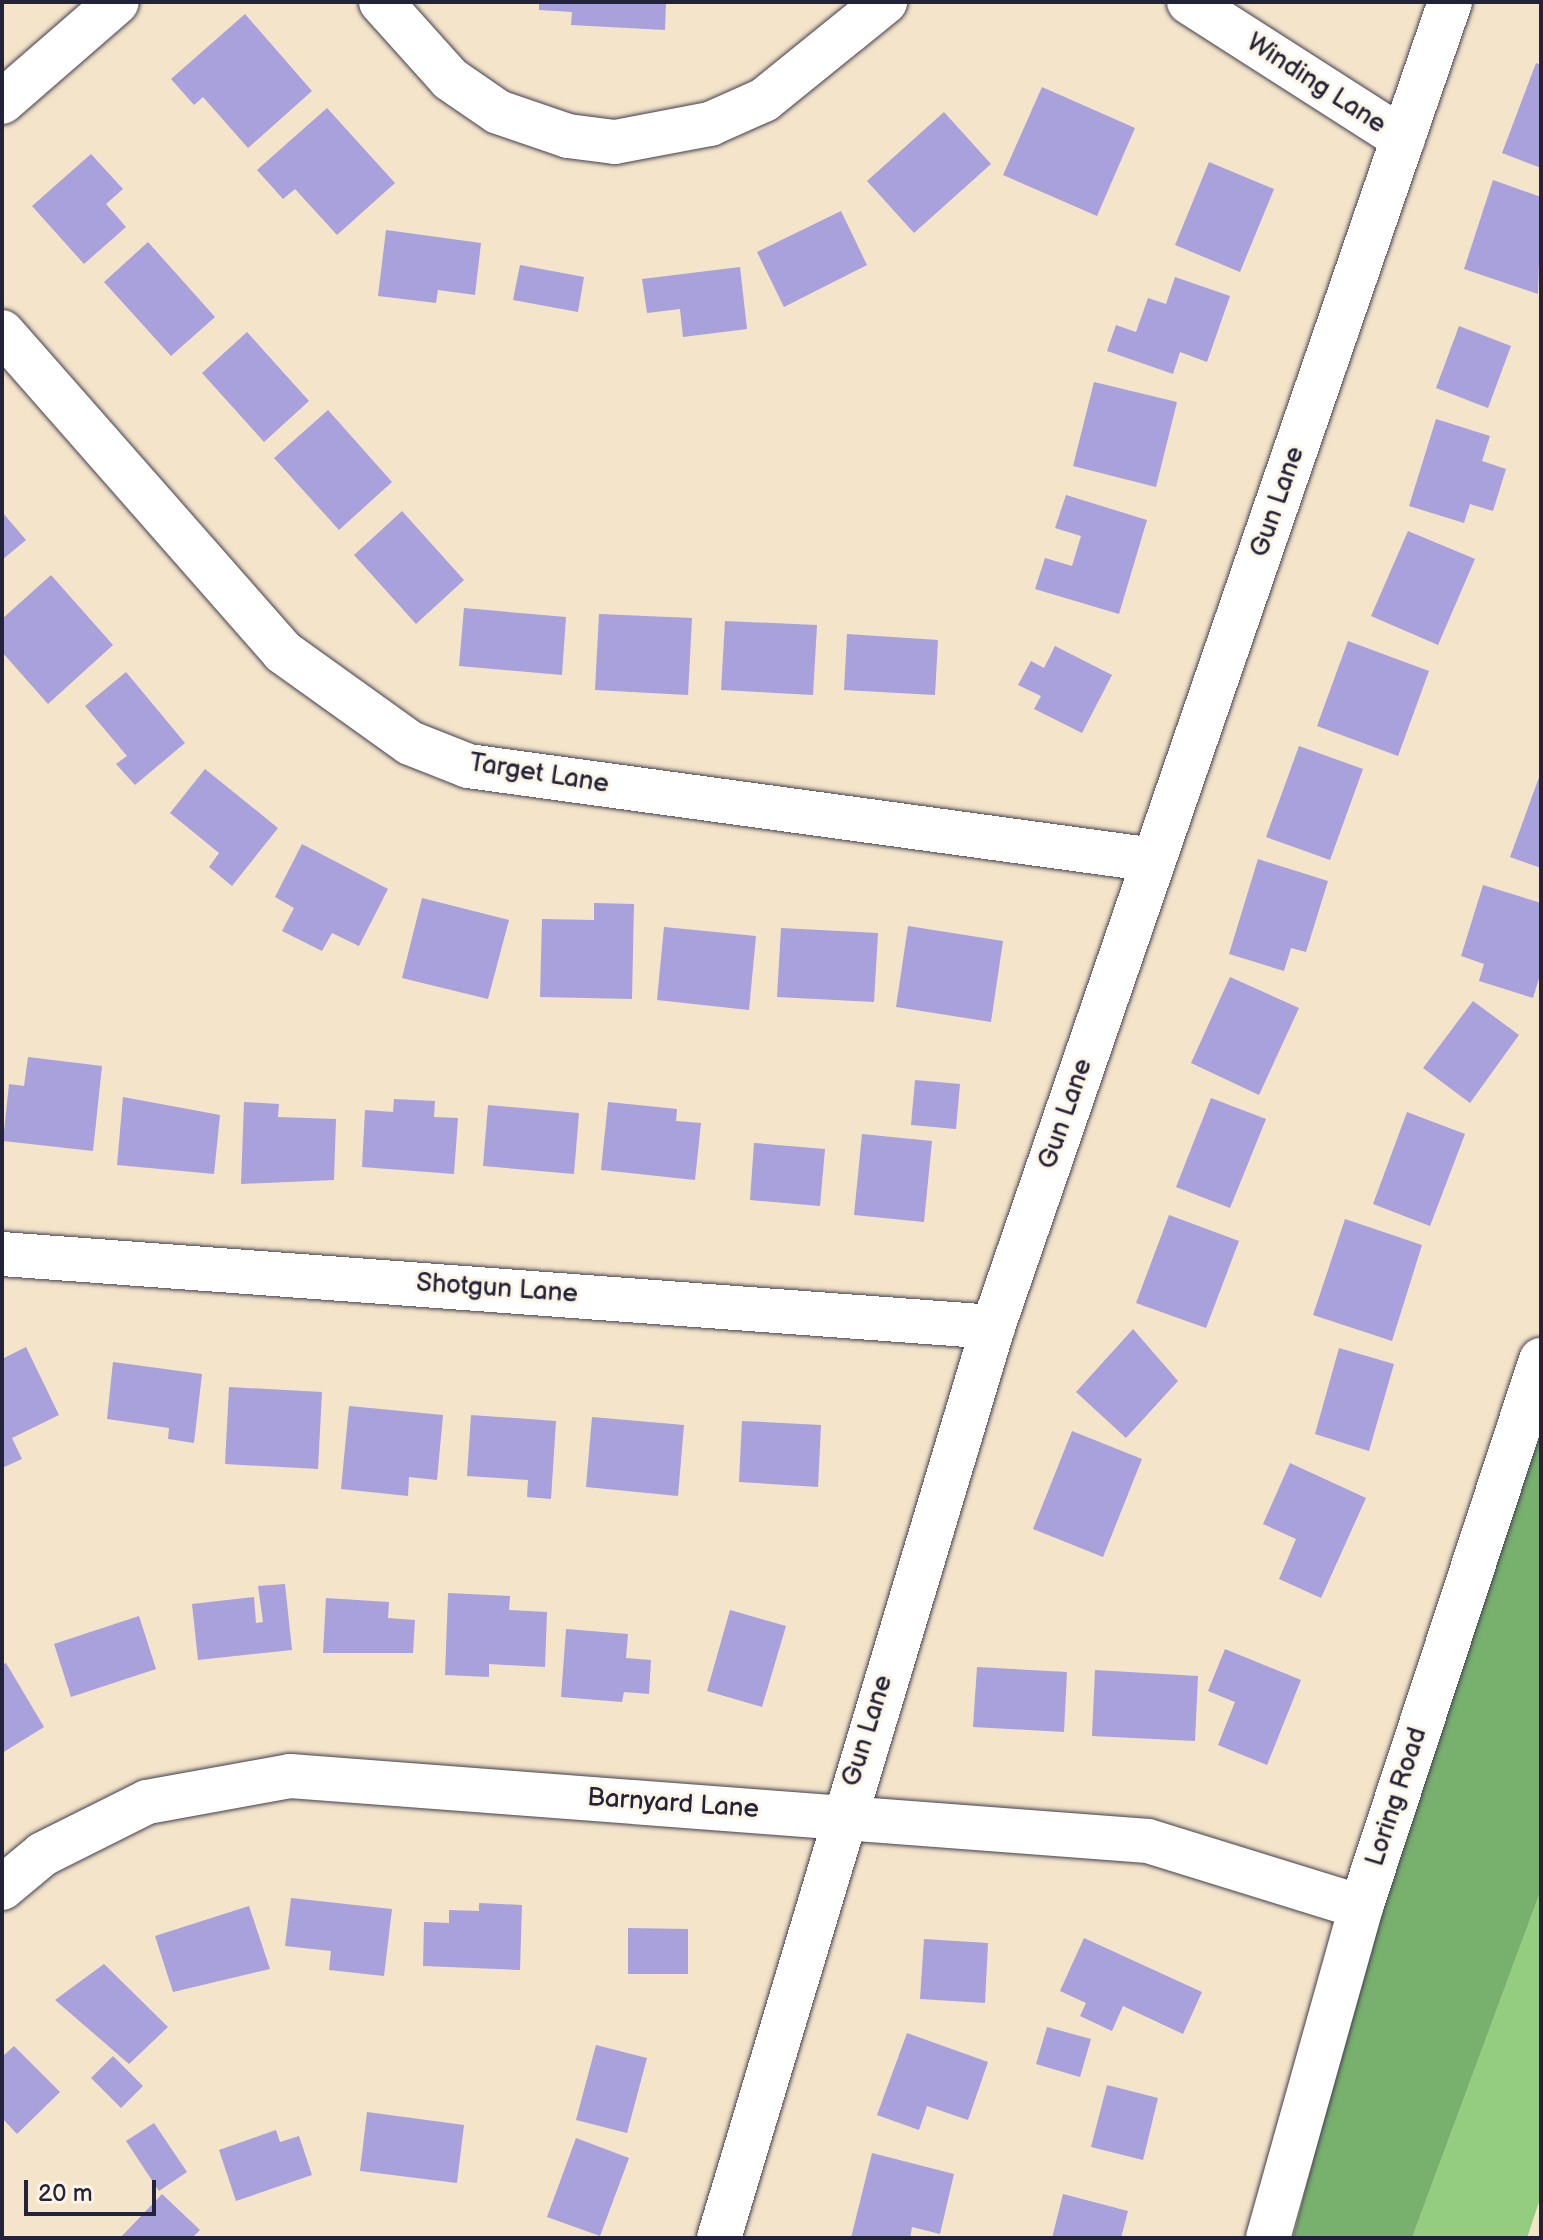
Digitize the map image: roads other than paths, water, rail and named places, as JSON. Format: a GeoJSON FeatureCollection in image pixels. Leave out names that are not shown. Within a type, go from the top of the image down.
{"type":"FeatureCollection","features":[{"type":"Feature","properties":{"kind":"street"},"geometry":{"type":"LineString","coordinates":[[381,2],[450,79],[498,112],[568,136],[615,142],[710,124],[764,100],[885,2]]}},
{"type":"Feature","properties":{"kind":"street","name":"Winding Lane"},"geometry":{"type":"LineString","coordinates":[[1189,2],[1403,139]]}},
{"type":"Feature","properties":{"kind":"street","name":"Gun Lane"},"geometry":{"type":"LineString","coordinates":[[719,2238],[842,1816],[993,1327],[1450,2]]}},
{"type":"Feature","properties":{"kind":"street"},"geometry":{"type":"LineString","coordinates":[[2,102],[95,9]]}},
{"type":"Feature","properties":{"kind":"street","name":"Target Lane"},"geometry":{"type":"LineString","coordinates":[[2,332],[283,652],[410,743],[468,766],[1154,860]]}},
{"type":"Feature","properties":{"kind":"street","name":"Shotgun Lane"},"geometry":{"type":"LineString","coordinates":[[2,1254],[993,1327]]}},
{"type":"Feature","properties":{"kind":"street","name":"Loring Road"},"geometry":{"type":"LineString","coordinates":[[1268,2238],[1361,1907],[1541,1360]]}},
{"type":"Feature","properties":{"kind":"street","name":"Barnyard Lane"},"geometry":{"type":"LineString","coordinates":[[2,1888],[43,1854],[147,1802],[290,1776],[1148,1841],[1361,1907]]}}]}
